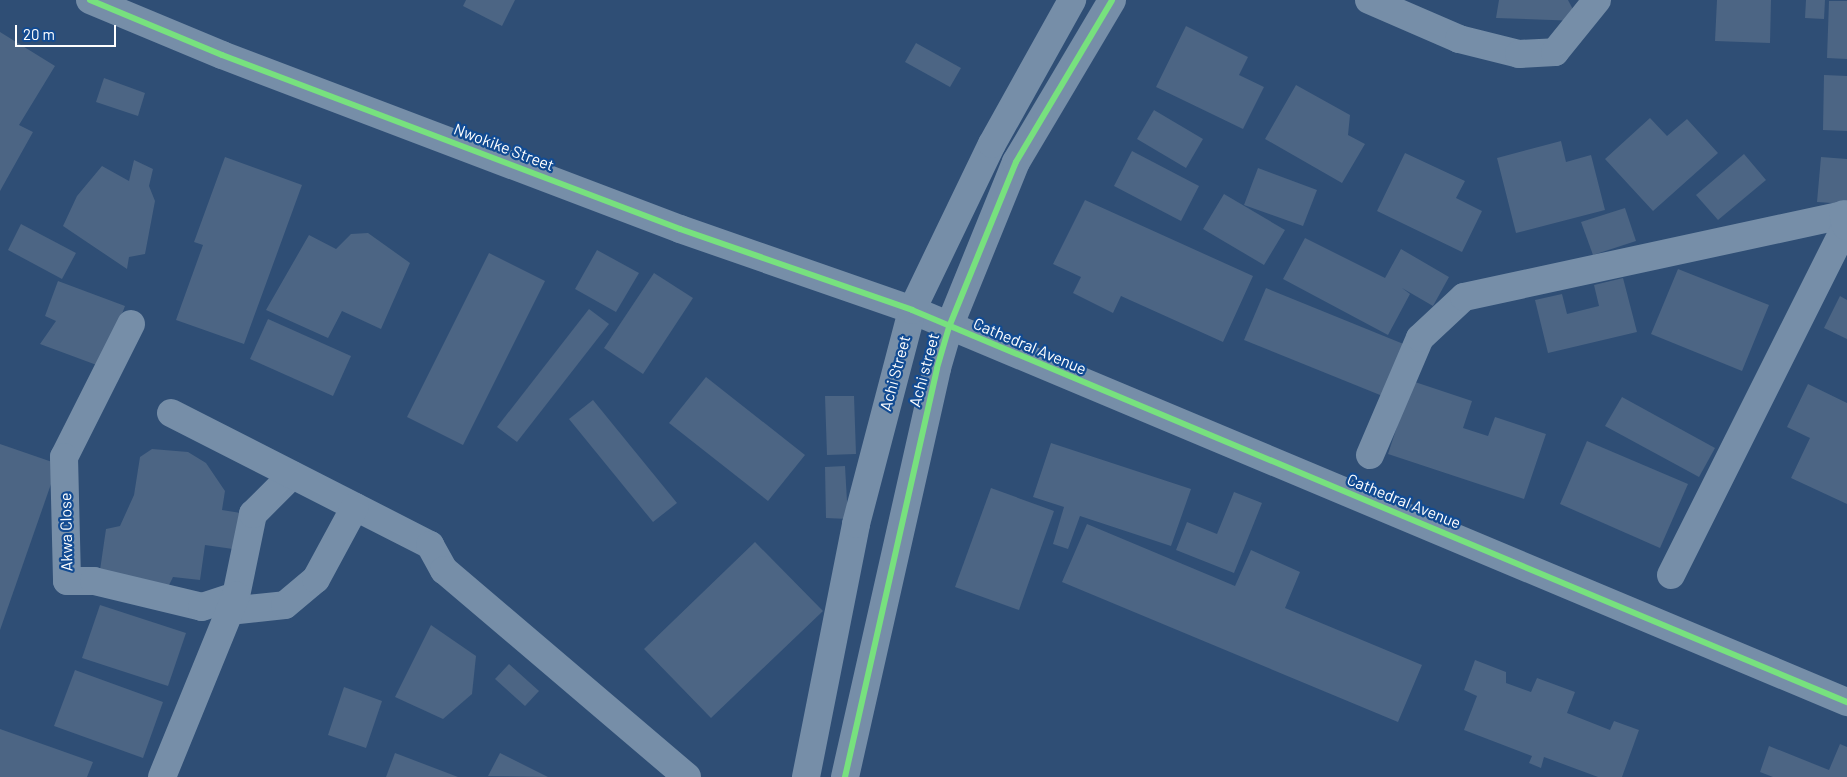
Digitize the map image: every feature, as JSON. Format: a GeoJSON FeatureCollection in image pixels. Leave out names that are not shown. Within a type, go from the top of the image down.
{"type":"FeatureCollection","features":[{"type":"Feature","properties":{"kind":"street","name":"Nwokike Street"},"geometry":{"type":"LineString","coordinates":[[90,0],[222,56],[680,229],[912,310],[949,327]]}},
{"type":"Feature","properties":{"kind":"street","name":"Achi Street"},"geometry":{"type":"LineString","coordinates":[[806,777],[856,524],[912,310],[992,144],[1072,0]]}},
{"type":"Feature","properties":{"kind":"street","name":"Achi street"},"geometry":{"type":"LineString","coordinates":[[845,777],[936,368],[949,327],[1016,162],[1112,0]]}},
{"type":"Feature","properties":{"kind":"street"},"geometry":{"type":"LineString","coordinates":[[1369,0],[1459,39],[1519,54],[1555,52],[1598,0]]}},
{"type":"Feature","properties":{"kind":"street"},"geometry":{"type":"LineString","coordinates":[[1370,455],[1420,338],[1464,297],[1845,214],[1846,226],[1671,575]]}},
{"type":"Feature","properties":{"kind":"street","name":"Akwa Close"},"geometry":{"type":"LineString","coordinates":[[131,324],[64,456],[66,580],[94,580],[202,607],[232,603],[285,605],[316,579],[355,507]]}},
{"type":"Feature","properties":{"kind":"street","name":"Cathedral Avenue"},"geometry":{"type":"LineString","coordinates":[[949,327],[1847,702]]}},
{"type":"Feature","properties":{"kind":"street"},"geometry":{"type":"LineString","coordinates":[[171,413],[430,545],[444,570],[686,777]]}},
{"type":"Feature","properties":{"kind":"street"},"geometry":{"type":"LineString","coordinates":[[162,777],[232,603],[253,514],[292,475]]}},
{"type":"Feature","properties":{"kind":"building"},"geometry":{"type":"Polygon","coordinates":[[[466,0],[515,0],[502,26],[463,6],[466,0]]]}},
{"type":"Feature","properties":{"kind":"building"},"geometry":{"type":"Polygon","coordinates":[[[1499,0],[1568,0],[1579,21],[1496,18],[1499,0]]]}},
{"type":"Feature","properties":{"kind":"building"},"geometry":{"type":"Polygon","coordinates":[[[1717,0],[1771,0],[1770,43],[1715,41],[1717,0]]]}},
{"type":"Feature","properties":{"kind":"building"},"geometry":{"type":"Polygon","coordinates":[[[1806,0],[1825,0],[1824,19],[1805,18],[1806,0]]]}},
{"type":"Feature","properties":{"kind":"building"},"geometry":{"type":"Polygon","coordinates":[[[1829,1],[1847,1],[1847,59],[1827,58],[1829,1]]]}},
{"type":"Feature","properties":{"kind":"building"},"geometry":{"type":"Polygon","coordinates":[[[1186,26],[1248,57],[1239,75],[1264,87],[1243,129],[1156,87],[1186,26]]]}},
{"type":"Feature","properties":{"kind":"building"},"geometry":{"type":"Polygon","coordinates":[[[0,32],[55,66],[19,125],[33,132],[0,191],[0,32]]]}},
{"type":"Feature","properties":{"kind":"building"},"geometry":{"type":"Polygon","coordinates":[[[916,43],[961,68],[950,87],[905,62],[916,43]]]}},
{"type":"Feature","properties":{"kind":"building"},"geometry":{"type":"Polygon","coordinates":[[[1824,75],[1847,76],[1847,131],[1823,130],[1824,75]]]}},
{"type":"Feature","properties":{"kind":"building"},"geometry":{"type":"Polygon","coordinates":[[[104,78],[145,93],[138,116],[96,102],[104,78]]]}},
{"type":"Feature","properties":{"kind":"building"},"geometry":{"type":"Polygon","coordinates":[[[1296,85],[1350,115],[1348,135],[1365,144],[1342,183],[1265,139],[1296,85]]]}},
{"type":"Feature","properties":{"kind":"building"},"geometry":{"type":"Polygon","coordinates":[[[1154,110],[1203,139],[1186,168],[1137,139],[1154,110]]]}},
{"type":"Feature","properties":{"kind":"building"},"geometry":{"type":"Polygon","coordinates":[[[1650,118],[1667,136],[1687,119],[1718,153],[1653,211],[1605,159],[1650,118]]]}},
{"type":"Feature","properties":{"kind":"building"},"geometry":{"type":"Polygon","coordinates":[[[1561,141],[1566,162],[1591,155],[1605,210],[1516,233],[1497,158],[1561,141]]]}},
{"type":"Feature","properties":{"kind":"building"},"geometry":{"type":"Polygon","coordinates":[[[1132,151],[1199,186],[1181,221],[1114,186],[1132,151]]]}},
{"type":"Feature","properties":{"kind":"building"},"geometry":{"type":"Polygon","coordinates":[[[1405,153],[1465,181],[1456,198],[1482,211],[1462,252],[1377,211],[1405,153]]]}},
{"type":"Feature","properties":{"kind":"building"},"geometry":{"type":"Polygon","coordinates":[[[1744,154],[1766,180],[1718,220],[1696,195],[1744,154]]]}},
{"type":"Feature","properties":{"kind":"building"},"geometry":{"type":"Polygon","coordinates":[[[225,157],[302,185],[244,344],[176,320],[203,245],[194,242],[225,157]]]}},
{"type":"Feature","properties":{"kind":"building"},"geometry":{"type":"Polygon","coordinates":[[[1821,157],[1847,159],[1847,204],[1817,202],[1821,157]]]}},
{"type":"Feature","properties":{"kind":"building"},"geometry":{"type":"Polygon","coordinates":[[[134,160],[153,169],[149,186],[155,201],[145,254],[129,257],[127,269],[63,226],[77,196],[102,166],[129,181],[134,160]]]}},
{"type":"Feature","properties":{"kind":"building"},"geometry":{"type":"Polygon","coordinates":[[[1258,168],[1317,190],[1303,226],[1244,205],[1258,168]]]}},
{"type":"Feature","properties":{"kind":"building"},"geometry":{"type":"Polygon","coordinates":[[[1224,194],[1285,230],[1264,265],[1203,229],[1224,194]]]}},
{"type":"Feature","properties":{"kind":"building"},"geometry":{"type":"Polygon","coordinates":[[[1085,200],[1253,276],[1223,342],[1121,296],[1113,313],[1073,293],[1081,277],[1053,264],[1085,200]]]}},
{"type":"Feature","properties":{"kind":"building"},"geometry":{"type":"Polygon","coordinates":[[[1625,208],[1636,241],[1593,255],[1581,222],[1625,208]]]}},
{"type":"Feature","properties":{"kind":"building"},"geometry":{"type":"Polygon","coordinates":[[[21,224],[76,253],[62,279],[8,250],[21,224]]]}},
{"type":"Feature","properties":{"kind":"building"},"geometry":{"type":"Polygon","coordinates":[[[368,233],[410,263],[381,329],[342,311],[328,338],[266,310],[309,235],[336,249],[351,234],[368,233]]]}},
{"type":"Feature","properties":{"kind":"building"},"geometry":{"type":"Polygon","coordinates":[[[1305,238],[1385,278],[1401,249],[1449,277],[1433,306],[1402,288],[1410,294],[1388,335],[1283,279],[1305,238]]]}},
{"type":"Feature","properties":{"kind":"building"},"geometry":{"type":"Polygon","coordinates":[[[597,250],[639,273],[616,312],[575,289],[597,250]]]}},
{"type":"Feature","properties":{"kind":"building"},"geometry":{"type":"Polygon","coordinates":[[[489,253],[545,281],[463,445],[407,417],[489,253]]]}},
{"type":"Feature","properties":{"kind":"building"},"geometry":{"type":"Polygon","coordinates":[[[1678,269],[1769,305],[1742,371],[1651,334],[1678,269]]]}},
{"type":"Feature","properties":{"kind":"building"},"geometry":{"type":"Polygon","coordinates":[[[654,273],[693,298],[643,374],[604,348],[654,273]]]}},
{"type":"Feature","properties":{"kind":"building"},"geometry":{"type":"Polygon","coordinates":[[[1623,278],[1637,332],[1548,353],[1535,300],[1562,294],[1567,314],[1599,306],[1594,285],[1623,278]]]}},
{"type":"Feature","properties":{"kind":"building"},"geometry":{"type":"Polygon","coordinates":[[[58,281],[125,306],[102,367],[40,344],[56,321],[45,316],[58,281]]]}},
{"type":"Feature","properties":{"kind":"building"},"geometry":{"type":"Polygon","coordinates":[[[1266,288],[1406,345],[1385,397],[1244,340],[1266,288]]]}},
{"type":"Feature","properties":{"kind":"building"},"geometry":{"type":"Polygon","coordinates":[[[1840,296],[1847,300],[1847,339],[1824,328],[1840,296]]]}},
{"type":"Feature","properties":{"kind":"building"},"geometry":{"type":"Polygon","coordinates":[[[589,309],[609,324],[517,442],[497,427],[589,309]]]}},
{"type":"Feature","properties":{"kind":"building"},"geometry":{"type":"Polygon","coordinates":[[[268,319],[351,356],[333,396],[250,359],[268,319]]]}},
{"type":"Feature","properties":{"kind":"building"},"geometry":{"type":"Polygon","coordinates":[[[706,377],[805,455],[768,501],[669,423],[706,377]]]}},
{"type":"Feature","properties":{"kind":"building"},"geometry":{"type":"Polygon","coordinates":[[[1412,381],[1472,401],[1463,428],[1488,436],[1495,417],[1546,434],[1524,499],[1388,454],[1412,381]]]}},
{"type":"Feature","properties":{"kind":"building"},"geometry":{"type":"Polygon","coordinates":[[[1808,384],[1847,403],[1847,504],[1791,478],[1810,438],[1787,427],[1808,384]]]}},
{"type":"Feature","properties":{"kind":"building"},"geometry":{"type":"Polygon","coordinates":[[[825,396],[854,396],[856,454],[827,455],[825,396]]]}},
{"type":"Feature","properties":{"kind":"building"},"geometry":{"type":"Polygon","coordinates":[[[1622,397],[1715,448],[1699,477],[1605,426],[1622,397]]]}},
{"type":"Feature","properties":{"kind":"building"},"geometry":{"type":"Polygon","coordinates":[[[593,400],[677,503],[653,522],[569,419],[593,400]]]}},
{"type":"Feature","properties":{"kind":"building"},"geometry":{"type":"Polygon","coordinates":[[[1587,441],[1688,484],[1660,548],[1560,504],[1587,441]]]}},
{"type":"Feature","properties":{"kind":"building"},"geometry":{"type":"Polygon","coordinates":[[[1051,443],[1191,489],[1171,546],[1080,516],[1068,549],[1053,544],[1064,507],[1033,497],[1051,443]]]}},
{"type":"Feature","properties":{"kind":"building"},"geometry":{"type":"Polygon","coordinates":[[[0,444],[58,464],[0,630],[0,444]]]}},
{"type":"Feature","properties":{"kind":"building"},"geometry":{"type":"Polygon","coordinates":[[[152,449],[188,452],[206,463],[225,491],[222,510],[247,514],[240,550],[205,545],[200,580],[173,577],[168,587],[99,577],[106,529],[120,526],[134,495],[140,457],[152,449]]]}},
{"type":"Feature","properties":{"kind":"building"},"geometry":{"type":"Polygon","coordinates":[[[845,466],[848,519],[826,518],[825,467],[845,466]]]}},
{"type":"Feature","properties":{"kind":"building"},"geometry":{"type":"Polygon","coordinates":[[[991,488],[1054,511],[1019,610],[955,587],[991,488]]]}},
{"type":"Feature","properties":{"kind":"building"},"geometry":{"type":"Polygon","coordinates":[[[1234,492],[1262,503],[1234,573],[1176,550],[1187,522],[1217,534],[1234,492]]]}},
{"type":"Feature","properties":{"kind":"building"},"geometry":{"type":"Polygon","coordinates":[[[1087,524],[1235,586],[1251,550],[1300,572],[1285,608],[1422,665],[1398,722],[1062,582],[1087,524]]]}},
{"type":"Feature","properties":{"kind":"building"},"geometry":{"type":"Polygon","coordinates":[[[755,542],[823,611],[711,718],[644,649],[755,542]]]}},
{"type":"Feature","properties":{"kind":"building"},"geometry":{"type":"Polygon","coordinates":[[[100,605],[186,633],[168,686],[82,658],[100,605]]]}},
{"type":"Feature","properties":{"kind":"building"},"geometry":{"type":"Polygon","coordinates":[[[431,625],[476,656],[472,694],[443,719],[395,697],[431,625]]]}},
{"type":"Feature","properties":{"kind":"building"},"geometry":{"type":"Polygon","coordinates":[[[1475,660],[1506,672],[1506,683],[1531,692],[1537,678],[1575,692],[1567,713],[1610,730],[1614,721],[1639,730],[1622,777],[1598,777],[1544,757],[1541,768],[1529,763],[1532,756],[1464,730],[1477,696],[1464,690],[1475,660]]]}},
{"type":"Feature","properties":{"kind":"building"},"geometry":{"type":"Polygon","coordinates":[[[509,664],[539,691],[525,706],[495,679],[509,664]]]}},
{"type":"Feature","properties":{"kind":"building"},"geometry":{"type":"Polygon","coordinates":[[[75,670],[163,702],[143,758],[54,726],[75,670]]]}},
{"type":"Feature","properties":{"kind":"building"},"geometry":{"type":"Polygon","coordinates":[[[344,687],[382,701],[366,748],[328,735],[344,687]]]}},
{"type":"Feature","properties":{"kind":"building"},"geometry":{"type":"Polygon","coordinates":[[[0,729],[93,762],[87,777],[0,777],[0,729]]]}},
{"type":"Feature","properties":{"kind":"building"},"geometry":{"type":"Polygon","coordinates":[[[1840,744],[1847,747],[1847,777],[1773,777],[1760,772],[1769,746],[1829,770],[1840,744]]]}},
{"type":"Feature","properties":{"kind":"building"},"geometry":{"type":"Polygon","coordinates":[[[395,753],[458,777],[386,777],[395,753]]]}},
{"type":"Feature","properties":{"kind":"building"},"geometry":{"type":"Polygon","coordinates":[[[500,753],[548,777],[488,776],[500,753]]]}},
{"type":"Feature","properties":{"kind":"cycle path"},"geometry":{"type":"LineString","coordinates":[[90,0],[222,55],[680,229],[912,310],[1847,702]]}},
{"type":"Feature","properties":{"kind":"cycle path"},"geometry":{"type":"LineString","coordinates":[[845,777],[937,368],[949,327],[1016,162],[1112,0]]}}]}
